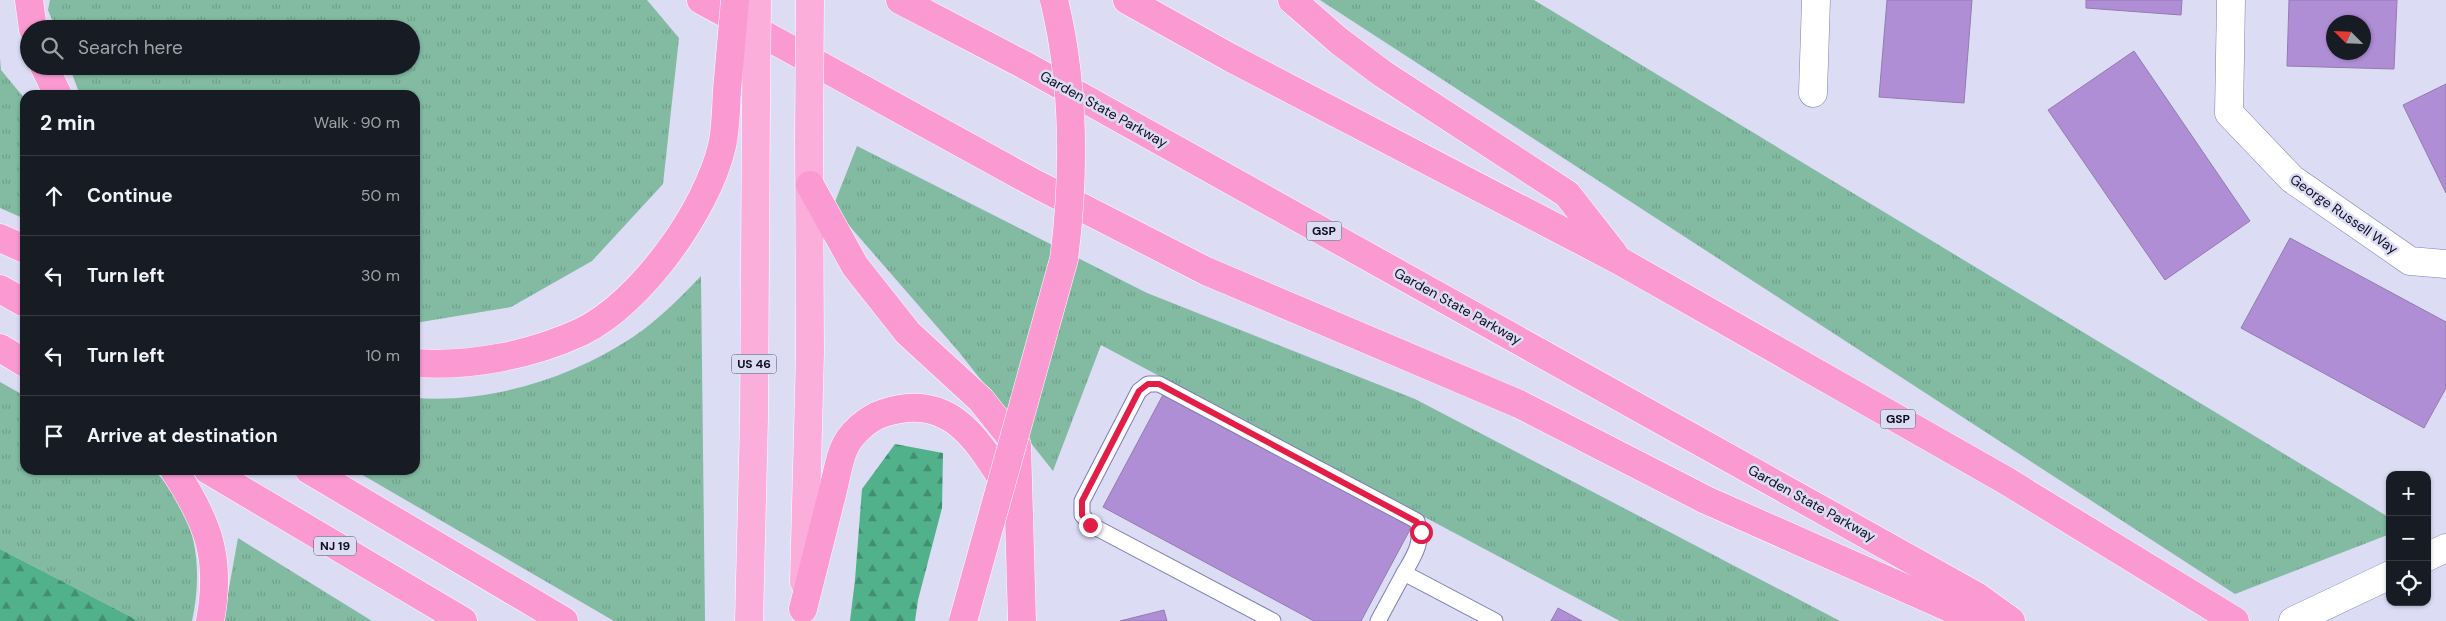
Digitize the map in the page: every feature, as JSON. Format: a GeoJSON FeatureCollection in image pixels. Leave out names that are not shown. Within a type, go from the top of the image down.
{"type":"FeatureCollection","features":[{"type":"Feature","properties":{"kind":"highway"},"geometry":{"type":"LineString","coordinates":[[29,0],[32,20]]}},
{"type":"Feature","properties":{"kind":"highway"},"geometry":{"type":"LineString","coordinates":[[701,0],[1034,183],[1206,271],[1519,404],[1706,500],[1978,621]]}},
{"type":"Feature","properties":{"kind":"highway"},"geometry":{"type":"LineString","coordinates":[[420,363],[476,362],[548,345],[583,331],[617,307],[653,272],[674,246],[694,214],[710,181],[722,146],[735,0]]}},
{"type":"Feature","properties":{"kind":"highway","name":"US 46"},"geometry":{"type":"LineString","coordinates":[[749,621],[754,419],[757,0]]}},
{"type":"Feature","properties":{"kind":"highway"},"geometry":{"type":"LineString","coordinates":[[803,615],[810,353],[810,0]]}},
{"type":"Feature","properties":{"kind":"highway","name":"Garden State Parkway"},"geometry":{"type":"LineString","coordinates":[[900,0],[1028,67],[1746,466],[1978,597],[2011,621]]}},
{"type":"Feature","properties":{"kind":"highway"},"geometry":{"type":"LineString","coordinates":[[963,621],[1064,259],[1071,202],[1073,145],[1069,87],[1061,30],[1054,0]]}},
{"type":"Feature","properties":{"kind":"highway","name":"GSP"},"geometry":{"type":"LineString","coordinates":[[1127,0],[1231,58],[1620,261],[2005,480],[2235,621]]}},
{"type":"Feature","properties":{"kind":"highway"},"geometry":{"type":"LineString","coordinates":[[1292,0],[1339,41],[1383,74],[1566,194],[1620,261]]}},
{"type":"Feature","properties":{"kind":"highway"},"geometry":{"type":"LineString","coordinates":[[48,75],[56,90]]}},
{"type":"Feature","properties":{"kind":"highway"},"geometry":{"type":"LineString","coordinates":[[810,185],[855,266],[902,326],[981,400],[1017,445],[1022,621]]}},
{"type":"Feature","properties":{"kind":"highway"},"geometry":{"type":"LineString","coordinates":[[0,238],[20,247]]}},
{"type":"Feature","properties":{"kind":"highway"},"geometry":{"type":"LineString","coordinates":[[0,289],[20,300]]}},
{"type":"Feature","properties":{"kind":"highway"},"geometry":{"type":"LineString","coordinates":[[0,348],[20,360]]}},
{"type":"Feature","properties":{"kind":"highway"},"geometry":{"type":"LineString","coordinates":[[803,615],[844,449],[865,424],[880,415],[896,409],[912,407],[931,409],[956,420],[976,439],[1018,505]]}},
{"type":"Feature","properties":{"kind":"highway"},"geometry":{"type":"LineString","coordinates":[[177,475],[199,509],[212,547],[215,567],[215,588],[210,621]]}},
{"type":"Feature","properties":{"kind":"highway","name":"NJ 19"},"geometry":{"type":"LineString","coordinates":[[216,475],[463,621]]}},
{"type":"Feature","properties":{"kind":"highway"},"geometry":{"type":"LineString","coordinates":[[317,475],[564,621]]}},
{"type":"Feature","properties":{"kind":"street"},"geometry":{"type":"LineString","coordinates":[[1813,93],[1816,0]]}},
{"type":"Feature","properties":{"kind":"street","name":"George Russell Way"},"geometry":{"type":"LineString","coordinates":[[2231,0],[2229,112],[2292,179],[2410,261],[2446,264]]}},
{"type":"Feature","properties":{"kind":"street"},"geometry":{"type":"LineString","coordinates":[[2293,621],[2386,577]]}},
{"type":"Feature","properties":{"kind":"lane"},"geometry":{"type":"LineString","coordinates":[[1273,621],[1090,525],[1082,515],[1082,501],[1139,391],[1148,384],[1159,384],[1417,522],[1421,532],[1418,550],[1378,621]]}},
{"type":"Feature","properties":{"kind":"lane"},"geometry":{"type":"LineString","coordinates":[[1404,573],[1495,621]]}},
{"type":"Feature","properties":{"kind":"green space"},"geometry":{"type":"Polygon","coordinates":[[[50,0],[647,0],[679,38],[663,184],[592,261],[511,307],[420,322],[420,90],[78,90],[72,75],[420,75],[420,20],[52,20],[48,10],[50,0]]]}},
{"type":"Feature","properties":{"kind":"green space"},"geometry":{"type":"Polygon","coordinates":[[[1320,0],[1534,0],[2386,516],[2386,536],[2235,594],[1320,0]]]}},
{"type":"Feature","properties":{"kind":"green space"},"geometry":{"type":"Polygon","coordinates":[[[0,58],[1,70],[20,93],[20,217],[0,208],[0,58]]]}},
{"type":"Feature","properties":{"kind":"green space"},"geometry":{"type":"Polygon","coordinates":[[[857,146],[1147,293],[1415,399],[1840,621],[1620,621],[1101,345],[1053,471],[959,352],[833,207],[857,146]]]}},
{"type":"Feature","properties":{"kind":"green space"},"geometry":{"type":"Polygon","coordinates":[[[701,276],[705,621],[614,621],[363,475],[420,475],[420,398],[444,399],[500,392],[556,376],[583,365],[633,337],[668,308],[701,276]]]}},
{"type":"Feature","properties":{"kind":"green space"},"geometry":{"type":"Polygon","coordinates":[[[0,382],[20,393],[20,475],[158,475],[168,485],[179,502],[193,540],[197,580],[196,601],[192,621],[139,621],[0,549],[0,382]]]}},
{"type":"Feature","properties":{"kind":"green space"},"geometry":{"type":"Polygon","coordinates":[[[895,444],[943,453],[942,508],[918,600],[915,621],[850,621],[862,489],[895,444]]]}},
{"type":"Feature","properties":{"kind":"green space"},"geometry":{"type":"Polygon","coordinates":[[[238,538],[372,621],[223,621],[238,538]]]}},
{"type":"Feature","properties":{"kind":"green space"},"geometry":{"type":"Polygon","coordinates":[[[0,549],[139,621],[0,621],[0,549]]]}},
{"type":"Feature","properties":{"kind":"building"},"geometry":{"type":"Polygon","coordinates":[[[1887,0],[1972,0],[1964,103],[1879,97],[1887,0]]]}},
{"type":"Feature","properties":{"kind":"building"},"geometry":{"type":"Polygon","coordinates":[[[2086,0],[2182,0],[2181,15],[2086,8],[2086,0]]]}},
{"type":"Feature","properties":{"kind":"building"},"geometry":{"type":"Polygon","coordinates":[[[2289,0],[2397,0],[2394,69],[2287,66],[2289,0]]]}},
{"type":"Feature","properties":{"kind":"building"},"geometry":{"type":"Polygon","coordinates":[[[2134,51],[2250,221],[2165,280],[2048,110],[2134,51]]]}},
{"type":"Feature","properties":{"kind":"building"},"geometry":{"type":"Polygon","coordinates":[[[2446,84],[2446,193],[2403,105],[2446,84]]]}},
{"type":"Feature","properties":{"kind":"building"},"geometry":{"type":"Polygon","coordinates":[[[2290,238],[2446,322],[2446,388],[2424,428],[2241,328],[2290,238]]]}},
{"type":"Feature","properties":{"kind":"building"},"geometry":{"type":"Polygon","coordinates":[[[1165,391],[1413,524],[1361,621],[1314,621],[1103,507],[1165,391]]]}},
{"type":"Feature","properties":{"kind":"building"},"geometry":{"type":"Polygon","coordinates":[[[1558,608],[1582,621],[1551,621],[1558,608]]]}},
{"type":"Feature","properties":{"kind":"building"},"geometry":{"type":"Polygon","coordinates":[[[1164,610],[1167,621],[1120,621],[1164,610]]]}},
{"type":"Feature","properties":{"kind":"route"},"geometry":{"type":"LineString","coordinates":[[1090,525],[1082,515],[1082,501],[1139,391],[1148,384],[1159,384],[1417,522],[1421,532]]}}]}
